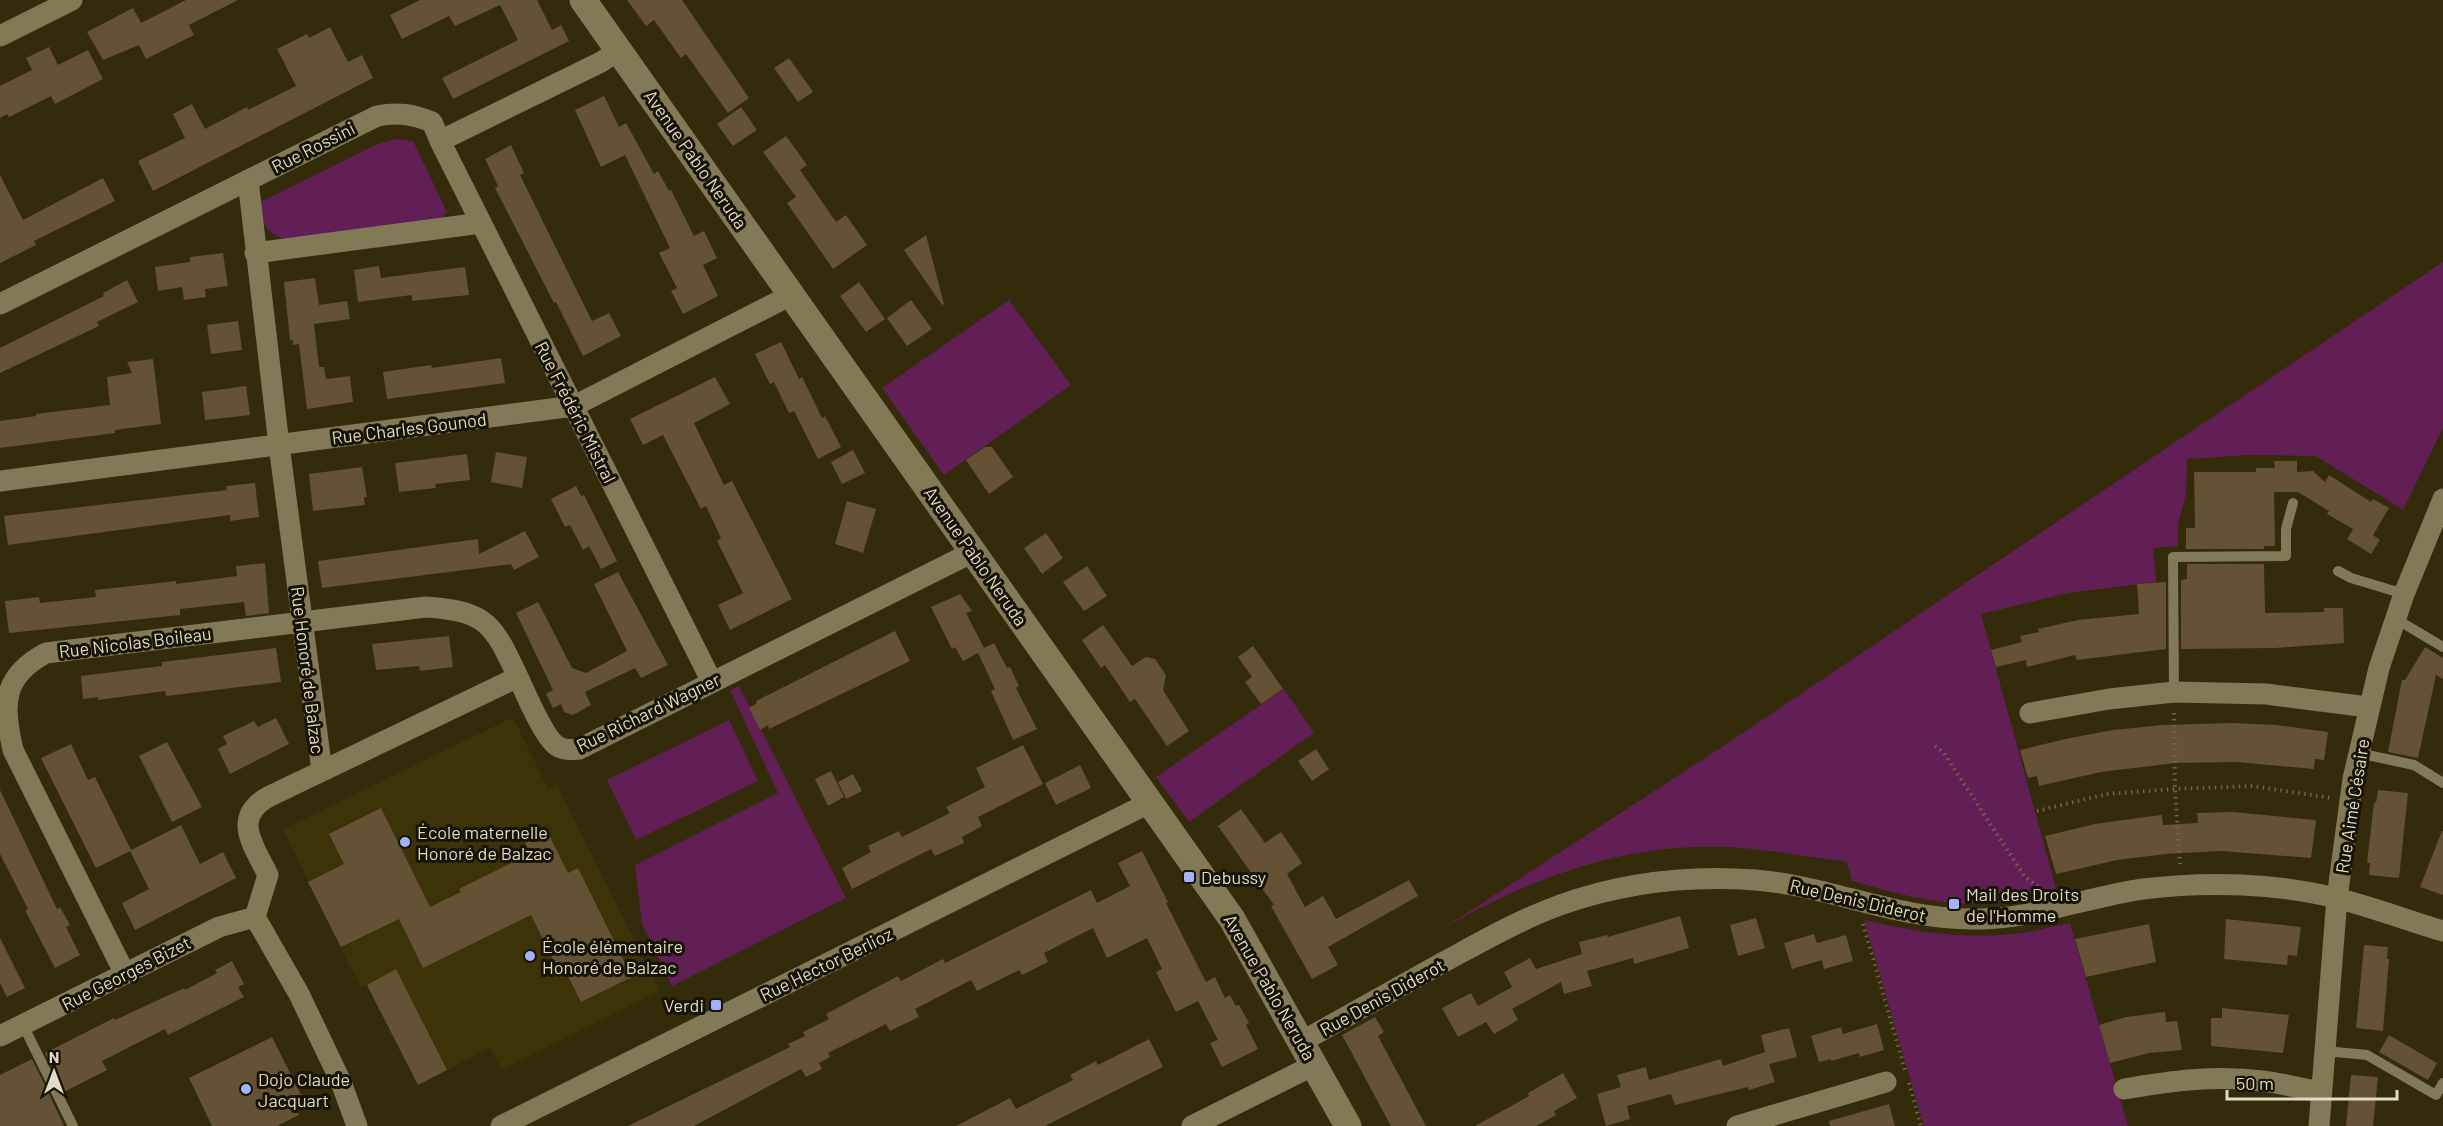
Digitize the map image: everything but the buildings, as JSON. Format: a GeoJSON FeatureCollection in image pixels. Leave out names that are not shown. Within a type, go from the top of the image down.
{"type":"FeatureCollection","features":[{"type":"Feature","properties":{"kind":"street"},"geometry":{"type":"LineString","coordinates":[[0,36],[72,0]]}},
{"type":"Feature","properties":{"kind":"street","name":"Avenue Pablo Neruda"},"geometry":{"type":"LineString","coordinates":[[583,0],[793,294],[1232,919],[1348,1126]]}},
{"type":"Feature","properties":{"kind":"street"},"geometry":{"type":"LineString","coordinates":[[440,141],[601,62],[619,50]]}},
{"type":"Feature","properties":{"kind":"street","name":"Rue Rossini"},"geometry":{"type":"LineString","coordinates":[[0,304],[377,116],[396,112],[414,115],[432,122],[440,141]]}},
{"type":"Feature","properties":{"kind":"street","name":"Rue Frédéric Mistral"},"geometry":{"type":"LineString","coordinates":[[440,141],[712,682]]}},
{"type":"Feature","properties":{"kind":"street","name":"Rue Honoré de Balzac"},"geometry":{"type":"LineString","coordinates":[[248,180],[279,445],[322,771],[268,797],[252,809],[247,820],[248,831],[268,875],[255,917]]}},
{"type":"Feature","properties":{"kind":"street"},"geometry":{"type":"LineString","coordinates":[[255,253],[481,223]]}},
{"type":"Feature","properties":{"kind":"street","name":"Rue Charles Gounod"},"geometry":{"type":"LineString","coordinates":[[0,481],[574,406],[793,294]]}},
{"type":"Feature","properties":{"kind":"street","name":"Rue Aimé Césaire"},"geometry":{"type":"LineString","coordinates":[[2319,1126],[2337,898],[2349,801],[2358,753],[2368,708],[2404,594],[2443,500]]}},
{"type":"Feature","properties":{"kind":"street","name":"Rue Richard Wagner"},"geometry":{"type":"LineString","coordinates":[[518,677],[548,737],[556,746],[568,750],[579,749],[973,552]]}},
{"type":"Feature","properties":{"kind":"street","name":"Rue Nicolas Boileau"},"geometry":{"type":"LineString","coordinates":[[125,974],[13,750],[7,720],[8,692],[11,684],[28,663],[46,653],[426,607],[458,609],[484,621],[500,638],[518,677]]}},
{"type":"Feature","properties":{"kind":"street"},"geometry":{"type":"LineString","coordinates":[[322,771],[518,677]]}},
{"type":"Feature","properties":{"kind":"street"},"geometry":{"type":"LineString","coordinates":[[2030,713],[2109,699],[2174,692],[2266,694],[2345,703],[2368,708]]}},
{"type":"Feature","properties":{"kind":"street","name":"Rue Hector Berlioz"},"geometry":{"type":"LineString","coordinates":[[501,1126],[1151,802]]}},
{"type":"Feature","properties":{"kind":"street","name":"Rue Denis Diderot"},"geometry":{"type":"LineString","coordinates":[[1192,1126],[1503,930],[1562,904],[1642,884],[1724,878],[1789,884],[1898,912],[1975,920],[2025,915],[2104,895],[2182,886],[2240,886],[2282,889],[2337,898],[2443,931]]}},
{"type":"Feature","properties":{"kind":"street"},"geometry":{"type":"LineString","coordinates":[[255,917],[313,1023],[341,1082],[354,1125]]}},
{"type":"Feature","properties":{"kind":"street","name":"Rue Georges Bizet"},"geometry":{"type":"LineString","coordinates":[[0,1036],[219,927],[255,917]]}},
{"type":"Feature","properties":{"kind":"street"},"geometry":{"type":"LineString","coordinates":[[2124,1089],[2170,1081],[2211,1078],[2264,1081],[2321,1092]]}},
{"type":"Feature","properties":{"kind":"street"},"geometry":{"type":"LineString","coordinates":[[1744,1125],[1886,1083]]}},
{"type":"Feature","properties":{"kind":"lane"},"geometry":{"type":"LineString","coordinates":[[2174,692],[2173,557],[2286,556],[2286,529],[2294,503]]}},
{"type":"Feature","properties":{"kind":"lane"},"geometry":{"type":"LineString","coordinates":[[2338,571],[2351,578],[2404,594]]}},
{"type":"Feature","properties":{"kind":"lane"},"geometry":{"type":"LineString","coordinates":[[2396,619],[2443,647]]}},
{"type":"Feature","properties":{"kind":"lane"},"geometry":{"type":"LineString","coordinates":[[2358,753],[2414,765],[2443,783]]}},
{"type":"Feature","properties":{"kind":"lane"},"geometry":{"type":"LineString","coordinates":[[23,1025],[73,1126]]}},
{"type":"Feature","properties":{"kind":"lane"},"geometry":{"type":"LineString","coordinates":[[2325,1051],[2367,1055],[2436,1095],[2443,1083]]}},
{"type":"Feature","properties":{"kind":"path"},"geometry":{"type":"LineString","coordinates":[[2174,692],[2175,789],[2182,886]]}},
{"type":"Feature","properties":{"kind":"path"},"geometry":{"type":"LineString","coordinates":[[1935,746],[1944,753],[2025,877],[2067,906]]}},
{"type":"Feature","properties":{"kind":"path"},"geometry":{"type":"LineString","coordinates":[[2037,811],[2107,794],[2253,786],[2349,801]]}},
{"type":"Feature","properties":{"kind":"path"},"geometry":{"type":"LineString","coordinates":[[1856,900],[1921,1126]]}},
{"type":"Feature","properties":{"kind":"shaded area"},"geometry":{"type":"Polygon","coordinates":[[[396,139],[413,141],[447,212],[441,218],[296,241],[274,234],[265,225],[258,203],[378,144],[396,139]]]}},
{"type":"Feature","properties":{"kind":"shaded area"},"geometry":{"type":"Polygon","coordinates":[[[2443,262],[2443,428],[2403,510],[2316,456],[2248,455],[2187,459],[2186,494],[2178,524],[2178,546],[2153,548],[2156,582],[2068,593],[1981,614],[2057,892],[1992,902],[1965,904],[1939,902],[1852,881],[1847,862],[1743,848],[1662,849],[1623,856],[1547,878],[1475,911],[1439,931],[1722,747],[2443,262]]]}},
{"type":"Feature","properties":{"kind":"shaded area"},"geometry":{"type":"Polygon","coordinates":[[[1009,300],[1071,385],[944,475],[882,388],[1009,300]]]}},
{"type":"Feature","properties":{"kind":"shaded area"},"geometry":{"type":"Polygon","coordinates":[[[739,686],[846,898],[672,986],[642,924],[635,865],[778,793],[730,690],[739,686]]]}},
{"type":"Feature","properties":{"kind":"shaded area"},"geometry":{"type":"Polygon","coordinates":[[[1284,689],[1314,733],[1189,822],[1156,777],[1284,689]]]}},
{"type":"Feature","properties":{"kind":"shaded area"},"geometry":{"type":"Polygon","coordinates":[[[513,717],[548,789],[557,785],[660,991],[502,1070],[490,1048],[418,1085],[367,985],[361,987],[283,829],[513,717]]]}},
{"type":"Feature","properties":{"kind":"shaded area"},"geometry":{"type":"Polygon","coordinates":[[[729,720],[758,781],[636,840],[607,780],[729,720]]]}},
{"type":"Feature","properties":{"kind":"shaded area"},"geometry":{"type":"Polygon","coordinates":[[[1864,920],[1922,931],[1981,936],[2026,932],[2070,923],[2128,1126],[1924,1126],[1864,920]]]}},
{"type":"Feature","properties":{"kind":"place","name":"École maternelle Honoré de Balzac"},"geometry":{"type":"Point","coordinates":[405,842]}},
{"type":"Feature","properties":{"kind":"place","name":"Debussy"},"geometry":{"type":"Point","coordinates":[1189,877]}},
{"type":"Feature","properties":{"kind":"place","name":"Mail des Droits de l'Homme"},"geometry":{"type":"Point","coordinates":[1954,904]}},
{"type":"Feature","properties":{"kind":"place","name":"École élémentaire Honoré de Balzac"},"geometry":{"type":"Point","coordinates":[530,956]}},
{"type":"Feature","properties":{"kind":"place","name":"Verdi"},"geometry":{"type":"Point","coordinates":[716,1005]}},
{"type":"Feature","properties":{"kind":"place","name":"Dojo Claude Jacquart"},"geometry":{"type":"Point","coordinates":[246,1089]}}]}
